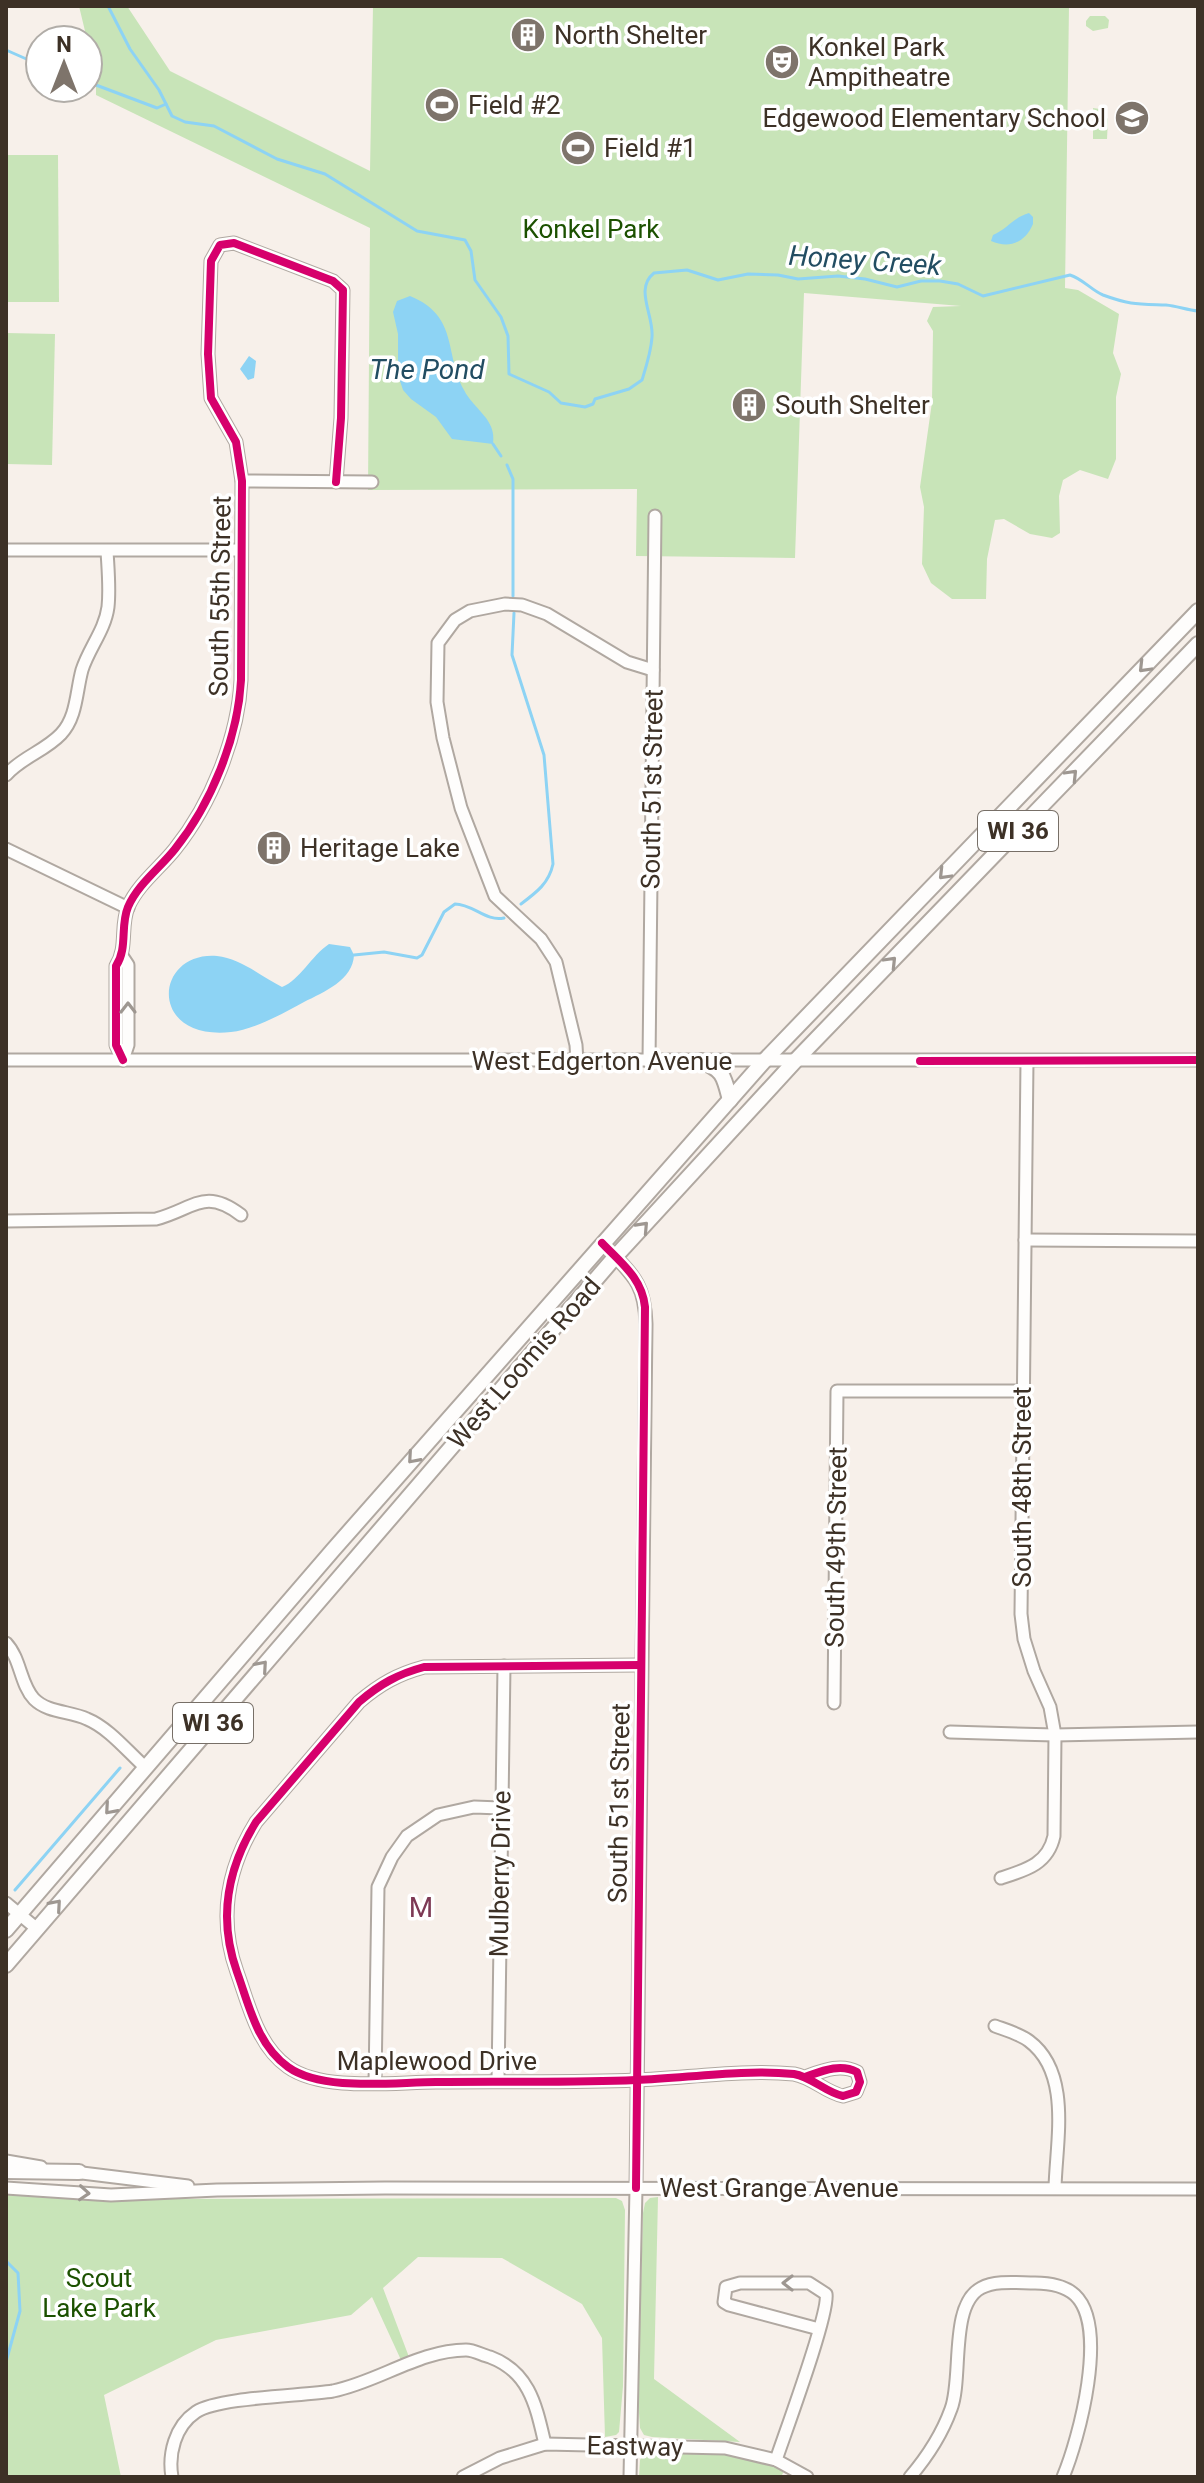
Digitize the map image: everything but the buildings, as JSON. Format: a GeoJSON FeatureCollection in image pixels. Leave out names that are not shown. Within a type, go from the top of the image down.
{"type":"FeatureCollection","features":[{"type":"Feature","properties":{"kind":"main road","name":"West Loomis Road"},"geometry":{"type":"LineString","coordinates":[[6,1930],[369,1508],[765,1060],[1198,611]]}},
{"type":"Feature","properties":{"kind":"main road","name":"West Loomis Road"},"geometry":{"type":"LineString","coordinates":[[6,1965],[615,1257],[797,1059],[1198,644]]}},
{"type":"Feature","properties":{"kind":"main road"},"geometry":{"type":"LineString","coordinates":[[995,822],[1011,838]]}},
{"type":"Feature","properties":{"kind":"main road"},"geometry":{"type":"LineString","coordinates":[[821,1002],[837,1018]]}},
{"type":"Feature","properties":{"kind":"main road"},"geometry":{"type":"LineString","coordinates":[[701,1061],[720,1072],[727,1103],[740,1121]]}},
{"type":"Feature","properties":{"kind":"main road"},"geometry":{"type":"LineString","coordinates":[[369,1508],[386,1522]]}},
{"type":"Feature","properties":{"kind":"main road"},"geometry":{"type":"LineString","coordinates":[[6,2171],[79,2172]]}},
{"type":"Feature","properties":{"kind":"street","name":"South 55th Street"},"geometry":{"type":"LineString","coordinates":[[123,1060],[116,1045],[116,966],[122,956],[128,908],[141,887],[188,831],[215,780],[231,735],[240,689],[242,481],[236,442],[211,398],[208,354],[211,261],[220,245],[234,243],[333,281],[343,290],[341,418],[336,482]]}},
{"type":"Feature","properties":{"kind":"street"},"geometry":{"type":"LineString","coordinates":[[242,481],[372,482]]}},
{"type":"Feature","properties":{"kind":"street","name":"South 51st Street"},"geometry":{"type":"LineString","coordinates":[[649,1062],[655,516]]}},
{"type":"Feature","properties":{"kind":"street"},"geometry":{"type":"LineString","coordinates":[[6,550],[241,550]]}},
{"type":"Feature","properties":{"kind":"street"},"geometry":{"type":"LineString","coordinates":[[6,775],[25,757],[60,735],[69,723],[83,669],[105,621],[108,606],[107,551]]}},
{"type":"Feature","properties":{"kind":"street"},"geometry":{"type":"LineString","coordinates":[[577,1062],[576,1045],[556,962],[541,939],[495,896],[461,808],[437,702],[438,643],[455,620],[470,611],[505,604],[522,605],[547,614],[627,662],[653,670]]}},
{"type":"Feature","properties":{"kind":"street"},"geometry":{"type":"LineString","coordinates":[[6,849],[128,908]]}},
{"type":"Feature","properties":{"kind":"street","name":"West Edgerton Avenue"},"geometry":{"type":"LineString","coordinates":[[6,1060],[1198,1060]]}},
{"type":"Feature","properties":{"kind":"street","name":"South 48th Street"},"geometry":{"type":"LineString","coordinates":[[1001,1878],[1035,1866],[1051,1849],[1054,1836],[1055,1735],[1050,1707],[1024,1639],[1021,1614],[1027,1061]]}},
{"type":"Feature","properties":{"kind":"street"},"geometry":{"type":"LineString","coordinates":[[6,1221],[156,1219],[178,1213],[201,1201],[224,1202],[241,1215]]}},
{"type":"Feature","properties":{"kind":"street"},"geometry":{"type":"LineString","coordinates":[[1025,1240],[1198,1241]]}},
{"type":"Feature","properties":{"kind":"street","name":"South 51st Street"},"geometry":{"type":"LineString","coordinates":[[602,1243],[639,1284],[645,1307],[630,2477]]}},
{"type":"Feature","properties":{"kind":"street","name":"South 49th Street"},"geometry":{"type":"LineString","coordinates":[[834,1703],[837,1391],[1023,1391]]}},
{"type":"Feature","properties":{"kind":"street"},"geometry":{"type":"LineString","coordinates":[[6,1643],[16,1656],[30,1695],[48,1708],[89,1720],[146,1768]]}},
{"type":"Feature","properties":{"kind":"street","name":"Maplewood Drive"},"geometry":{"type":"LineString","coordinates":[[640,1665],[424,1667],[399,1674],[379,1685],[359,1702],[256,1822],[242,1844],[232,1871],[225,1925],[232,1958],[261,2038],[287,2067],[317,2081],[636,2080],[744,2073],[805,2077]]}},
{"type":"Feature","properties":{"kind":"street","name":"Mulberry Drive"},"geometry":{"type":"LineString","coordinates":[[498,2081],[504,1666]]}},
{"type":"Feature","properties":{"kind":"street"},"geometry":{"type":"LineString","coordinates":[[950,1732],[1055,1735],[1198,1732]]}},
{"type":"Feature","properties":{"kind":"street"},"geometry":{"type":"LineString","coordinates":[[375,2083],[378,1887],[392,1857],[407,1836],[438,1815],[474,1807],[500,1808]]}},
{"type":"Feature","properties":{"kind":"street"},"geometry":{"type":"LineString","coordinates":[[6,1903],[36,1928]]}},
{"type":"Feature","properties":{"kind":"street"},"geometry":{"type":"LineString","coordinates":[[995,2026],[1027,2039],[1042,2052],[1056,2084],[1055,2188]]}},
{"type":"Feature","properties":{"kind":"street","name":"West Grange Avenue"},"geometry":{"type":"LineString","coordinates":[[6,2161],[217,2190]]}},
{"type":"Feature","properties":{"kind":"street","name":"West Grange Avenue"},"geometry":{"type":"LineString","coordinates":[[6,2188],[111,2195],[217,2190],[1198,2189]]}},
{"type":"Feature","properties":{"kind":"street"},"geometry":{"type":"LineString","coordinates":[[776,2460],[828,2302],[821,2289],[809,2283],[740,2283],[726,2287],[724,2302],[729,2305],[819,2329]]}},
{"type":"Feature","properties":{"kind":"street"},"geometry":{"type":"LineString","coordinates":[[910,2477],[927,2456],[952,2407],[962,2318],[969,2299],[978,2289],[992,2283],[1050,2283],[1076,2296],[1086,2312],[1091,2329],[1087,2398],[1073,2454],[1063,2477]]}},
{"type":"Feature","properties":{"kind":"street"},"geometry":{"type":"LineString","coordinates":[[172,2477],[170,2458],[174,2441],[185,2422],[203,2409],[335,2390],[439,2353],[470,2350],[500,2361],[523,2379],[535,2400],[545,2444]]}},
{"type":"Feature","properties":{"kind":"street","name":"Eastway"},"geometry":{"type":"LineString","coordinates":[[463,2477],[500,2458],[545,2444],[725,2448],[776,2460],[807,2477]]}},
{"type":"Feature","properties":{"kind":"green space","name":"Konkel Park"},"geometry":{"type":"Polygon","coordinates":[[[79,6],[127,6],[170,71],[370,171],[373,6],[1069,6],[1065,288],[1078,290],[1119,314],[1113,353],[1121,374],[1116,397],[1116,459],[1108,479],[1080,470],[1063,480],[1059,496],[1060,533],[1052,538],[1030,534],[1004,519],[995,520],[987,559],[986,599],[952,599],[931,583],[922,564],[924,507],[920,487],[932,402],[933,331],[927,321],[933,307],[961,306],[804,293],[795,558],[636,556],[637,489],[368,490],[370,228],[104,99],[104,24],[83,24],[79,6]]]}},
{"type":"Feature","properties":{"kind":"green space"},"geometry":{"type":"Polygon","coordinates":[[[1090,16],[1105,16],[1109,20],[1108,28],[1093,31],[1086,26],[1090,16]]]}},
{"type":"Feature","properties":{"kind":"green space"},"geometry":{"type":"Polygon","coordinates":[[[1093,108],[1100,109],[1108,119],[1107,139],[1093,139],[1093,108]]]}},
{"type":"Feature","properties":{"kind":"green space"},"geometry":{"type":"Polygon","coordinates":[[[6,155],[58,155],[59,302],[6,302],[6,155]]]}},
{"type":"Feature","properties":{"kind":"green space"},"geometry":{"type":"Polygon","coordinates":[[[6,333],[55,334],[52,465],[6,464],[6,333]]]}},
{"type":"Feature","properties":{"kind":"green space","name":"Scout Lake Park"},"geometry":{"type":"Polygon","coordinates":[[[6,2193],[132,2199],[616,2198],[622,2201],[625,2210],[623,2386],[619,2432],[605,2437],[602,2338],[582,2304],[502,2258],[418,2257],[383,2288],[409,2357],[401,2360],[372,2297],[351,2315],[216,2340],[104,2395],[121,2477],[6,2477],[6,2193]]]}},
{"type":"Feature","properties":{"kind":"green space"},"geometry":{"type":"Polygon","coordinates":[[[658,2197],[654,2379],[740,2442],[652,2437],[644,2435],[640,2428],[638,2398],[643,2213],[645,2203],[650,2198],[658,2197]]]}},
{"type":"Feature","properties":{"kind":"green space"},"geometry":{"type":"Polygon","coordinates":[[[699,2451],[753,2458],[785,2469],[781,2477],[639,2477],[640,2460],[644,2453],[699,2451]]]}},
{"type":"Feature","properties":{"kind":"water"},"geometry":{"type":"Polygon","coordinates":[[[1029,213],[1033,224],[1021,240],[1010,244],[991,241],[993,235],[1029,213]]]}},
{"type":"Feature","properties":{"kind":"water","name":"The Pond"},"geometry":{"type":"Polygon","coordinates":[[[410,296],[426,304],[443,325],[458,376],[468,397],[492,428],[493,444],[452,439],[436,417],[403,390],[398,375],[398,334],[393,312],[397,301],[410,296]]]}},
{"type":"Feature","properties":{"kind":"water"},"geometry":{"type":"Polygon","coordinates":[[[249,356],[256,361],[254,378],[248,380],[240,369],[249,356]]]}},
{"type":"Feature","properties":{"kind":"water"},"geometry":{"type":"Polygon","coordinates":[[[329,944],[350,947],[354,955],[349,971],[328,989],[268,1020],[240,1031],[204,1031],[185,1023],[173,1011],[169,996],[172,980],[181,967],[196,958],[226,957],[282,987],[329,944]]]}},
{"type":"Feature","properties":{"kind":"waterway","name":"Honey Creek"},"geometry":{"type":"LineString","coordinates":[[108,6],[130,49],[159,90],[172,116],[185,122],[214,126],[277,159],[325,174],[417,231],[465,240],[471,251],[475,280],[501,317],[508,336],[509,374],[549,392],[561,403],[585,407],[593,404],[595,399],[629,389],[642,380],[652,337],[645,294],[648,279],[654,273],[687,270],[718,280],[748,274],[798,279],[838,276],[897,287],[921,281],[940,281],[958,284],[983,296],[1070,275],[1099,293],[1120,301],[1198,311]]}},
{"type":"Feature","properties":{"kind":"waterway"},"geometry":{"type":"LineString","coordinates":[[6,50],[24,58]]}},
{"type":"Feature","properties":{"kind":"waterway"},"geometry":{"type":"LineString","coordinates":[[104,88],[157,108],[166,104]]}},
{"type":"Feature","properties":{"kind":"waterway"},"geometry":{"type":"LineString","coordinates":[[493,444],[501,456]]}},
{"type":"Feature","properties":{"kind":"waterway"},"geometry":{"type":"LineString","coordinates":[[507,465],[513,479],[513,596]]}},
{"type":"Feature","properties":{"kind":"waterway"},"geometry":{"type":"LineString","coordinates":[[514,613],[512,655],[544,755],[553,864],[545,882],[521,904]]}},
{"type":"Feature","properties":{"kind":"waterway"},"geometry":{"type":"LineString","coordinates":[[354,955],[384,952],[417,958],[422,955],[444,912],[455,904],[491,918],[504,918]]}},
{"type":"Feature","properties":{"kind":"waterway"},"geometry":{"type":"LineString","coordinates":[[15,1890],[120,1768]]}},
{"type":"Feature","properties":{"kind":"waterway"},"geometry":{"type":"LineString","coordinates":[[6,2261],[18,2273],[20,2311],[6,2362]]}},
{"type":"Feature","properties":{"kind":"cycle path"},"geometry":{"type":"LineString","coordinates":[[123,1060],[116,1045],[116,966],[122,952],[128,907],[143,884],[175,849],[200,812],[228,747],[239,702],[242,481],[236,442],[211,398],[208,354],[211,261],[220,245],[234,243],[333,281],[343,290],[341,418],[336,482]]}},
{"type":"Feature","properties":{"kind":"cycle path"},"geometry":{"type":"LineString","coordinates":[[920,1061],[1198,1060]]}},
{"type":"Feature","properties":{"kind":"cycle path"},"geometry":{"type":"LineString","coordinates":[[602,1243],[635,1279],[645,1307],[636,2188]]}},
{"type":"Feature","properties":{"kind":"cycle path"},"geometry":{"type":"LineString","coordinates":[[640,1665],[424,1667],[390,1680],[359,1702],[256,1822],[232,1876],[228,1895],[228,1933],[231,1952],[255,2024],[269,2048],[288,2067],[303,2075],[339,2083],[611,2081],[774,2073],[801,2076],[843,2096],[856,2092],[860,2082],[857,2072],[844,2068],[805,2077]]}},
{"type":"Feature","properties":{"kind":"place","name":"North Shelter"},"geometry":{"type":"Point","coordinates":[528,35]}},
{"type":"Feature","properties":{"kind":"place","name":"Konkel Park Ampitheatre"},"geometry":{"type":"Point","coordinates":[782,62]}},
{"type":"Feature","properties":{"kind":"place","name":"Field #2"},"geometry":{"type":"Point","coordinates":[442,105]}},
{"type":"Feature","properties":{"kind":"place","name":"Edgewood Elementary School"},"geometry":{"type":"Point","coordinates":[1132,118]}},
{"type":"Feature","properties":{"kind":"place","name":"Field #1"},"geometry":{"type":"Point","coordinates":[578,148]}},
{"type":"Feature","properties":{"kind":"place","name":"South Shelter"},"geometry":{"type":"Point","coordinates":[749,405]}},
{"type":"Feature","properties":{"kind":"place","name":"Heritage Lake"},"geometry":{"type":"Point","coordinates":[274,848]}},
{"type":"Feature","properties":{"kind":"district","name":"M"},"geometry":{"type":"Point","coordinates":[422,1907]}}]}
